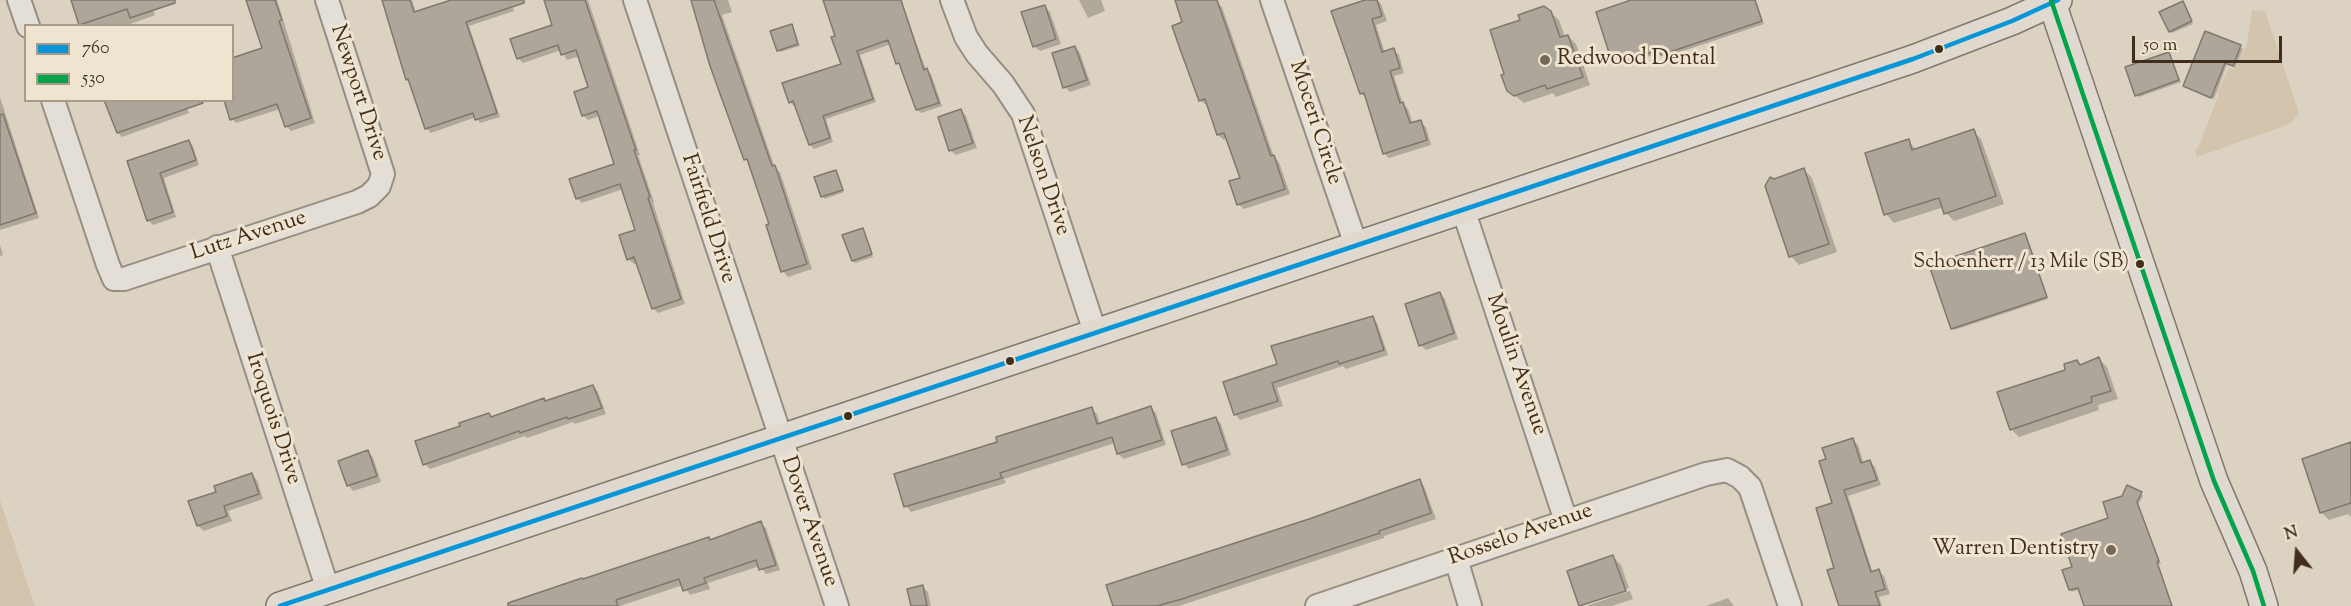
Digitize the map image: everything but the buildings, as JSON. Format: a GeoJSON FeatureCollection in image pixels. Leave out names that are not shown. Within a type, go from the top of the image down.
{"type":"FeatureCollection","features":[{"type":"Feature","properties":{"kind":"main road"},"geometry":{"type":"LineString","coordinates":[[280,606],[1913,58],[2012,21],[2054,1],[2214,481],[2253,571],[2264,606]]}},
{"type":"Feature","properties":{"kind":"street"},"geometry":{"type":"LineString","coordinates":[[19,0],[27,24]]}},
{"type":"Feature","properties":{"kind":"street","name":"Newport Drive"},"geometry":{"type":"LineString","coordinates":[[327,0],[380,159],[383,174],[379,186]]}},
{"type":"Feature","properties":{"kind":"street","name":"Fairfield Drive"},"geometry":{"type":"LineString","coordinates":[[635,0],[780,438]]}},
{"type":"Feature","properties":{"kind":"street","name":"Nelson Drive"},"geometry":{"type":"LineString","coordinates":[[952,0],[966,37],[1023,114],[1095,332]]}},
{"type":"Feature","properties":{"kind":"street","name":"Moceri Circle"},"geometry":{"type":"LineString","coordinates":[[1272,0],[1356,245]]}},
{"type":"Feature","properties":{"kind":"street","name":"Lutz Avenue"},"geometry":{"type":"LineString","coordinates":[[54,102],[114,279],[124,279],[357,202],[369,196],[379,186]]}},
{"type":"Feature","properties":{"kind":"street","name":"Moulin Avenue"},"geometry":{"type":"LineString","coordinates":[[1463,209],[1566,521]]}},
{"type":"Feature","properties":{"kind":"street","name":"Iroquois Drive"},"geometry":{"type":"LineString","coordinates":[[217,247],[328,590]]}},
{"type":"Feature","properties":{"kind":"street","name":"Dover Avenue"},"geometry":{"type":"LineString","coordinates":[[780,438],[837,606]]}},
{"type":"Feature","properties":{"kind":"street","name":"Rosselo Avenue"},"geometry":{"type":"LineString","coordinates":[[1317,606],[1706,474],[1727,470],[1740,477],[1750,487],[1790,606]]}},
{"type":"Feature","properties":{"kind":"street"},"geometry":{"type":"LineString","coordinates":[[1456,559],[1470,606]]}},
{"type":"Feature","properties":{"kind":"shaded area"},"geometry":{"type":"Polygon","coordinates":[[[2252,10],[2265,11],[2299,113],[2287,125],[2197,157],[2195,151],[2219,94],[2217,93],[2229,68],[2235,69],[2247,44],[2252,10]]]}},
{"type":"Feature","properties":{"kind":"shaded area"},"geometry":{"type":"Polygon","coordinates":[[[0,500],[35,606],[0,606],[0,500]]]}},
{"type":"Feature","properties":{"kind":"transit line","name":"530"},"geometry":{"type":"LineString","coordinates":[[2051,0],[2214,481],[2253,571],[2264,606]]}},
{"type":"Feature","properties":{"kind":"transit line","name":"760"},"geometry":{"type":"LineString","coordinates":[[280,606],[1913,59],[2012,21],[2058,0]]}},
{"type":"Feature","properties":{"kind":"place","name":"Redwood Dental"},"geometry":{"type":"Point","coordinates":[1545,60]}},
{"type":"Feature","properties":{"kind":"place","name":"Schoenherr / 13 Mile (SB)"},"geometry":{"type":"Point","coordinates":[2140,264]}},
{"type":"Feature","properties":{"kind":"place","name":"Warren Dentistry"},"geometry":{"type":"Point","coordinates":[2111,550]}}]}
